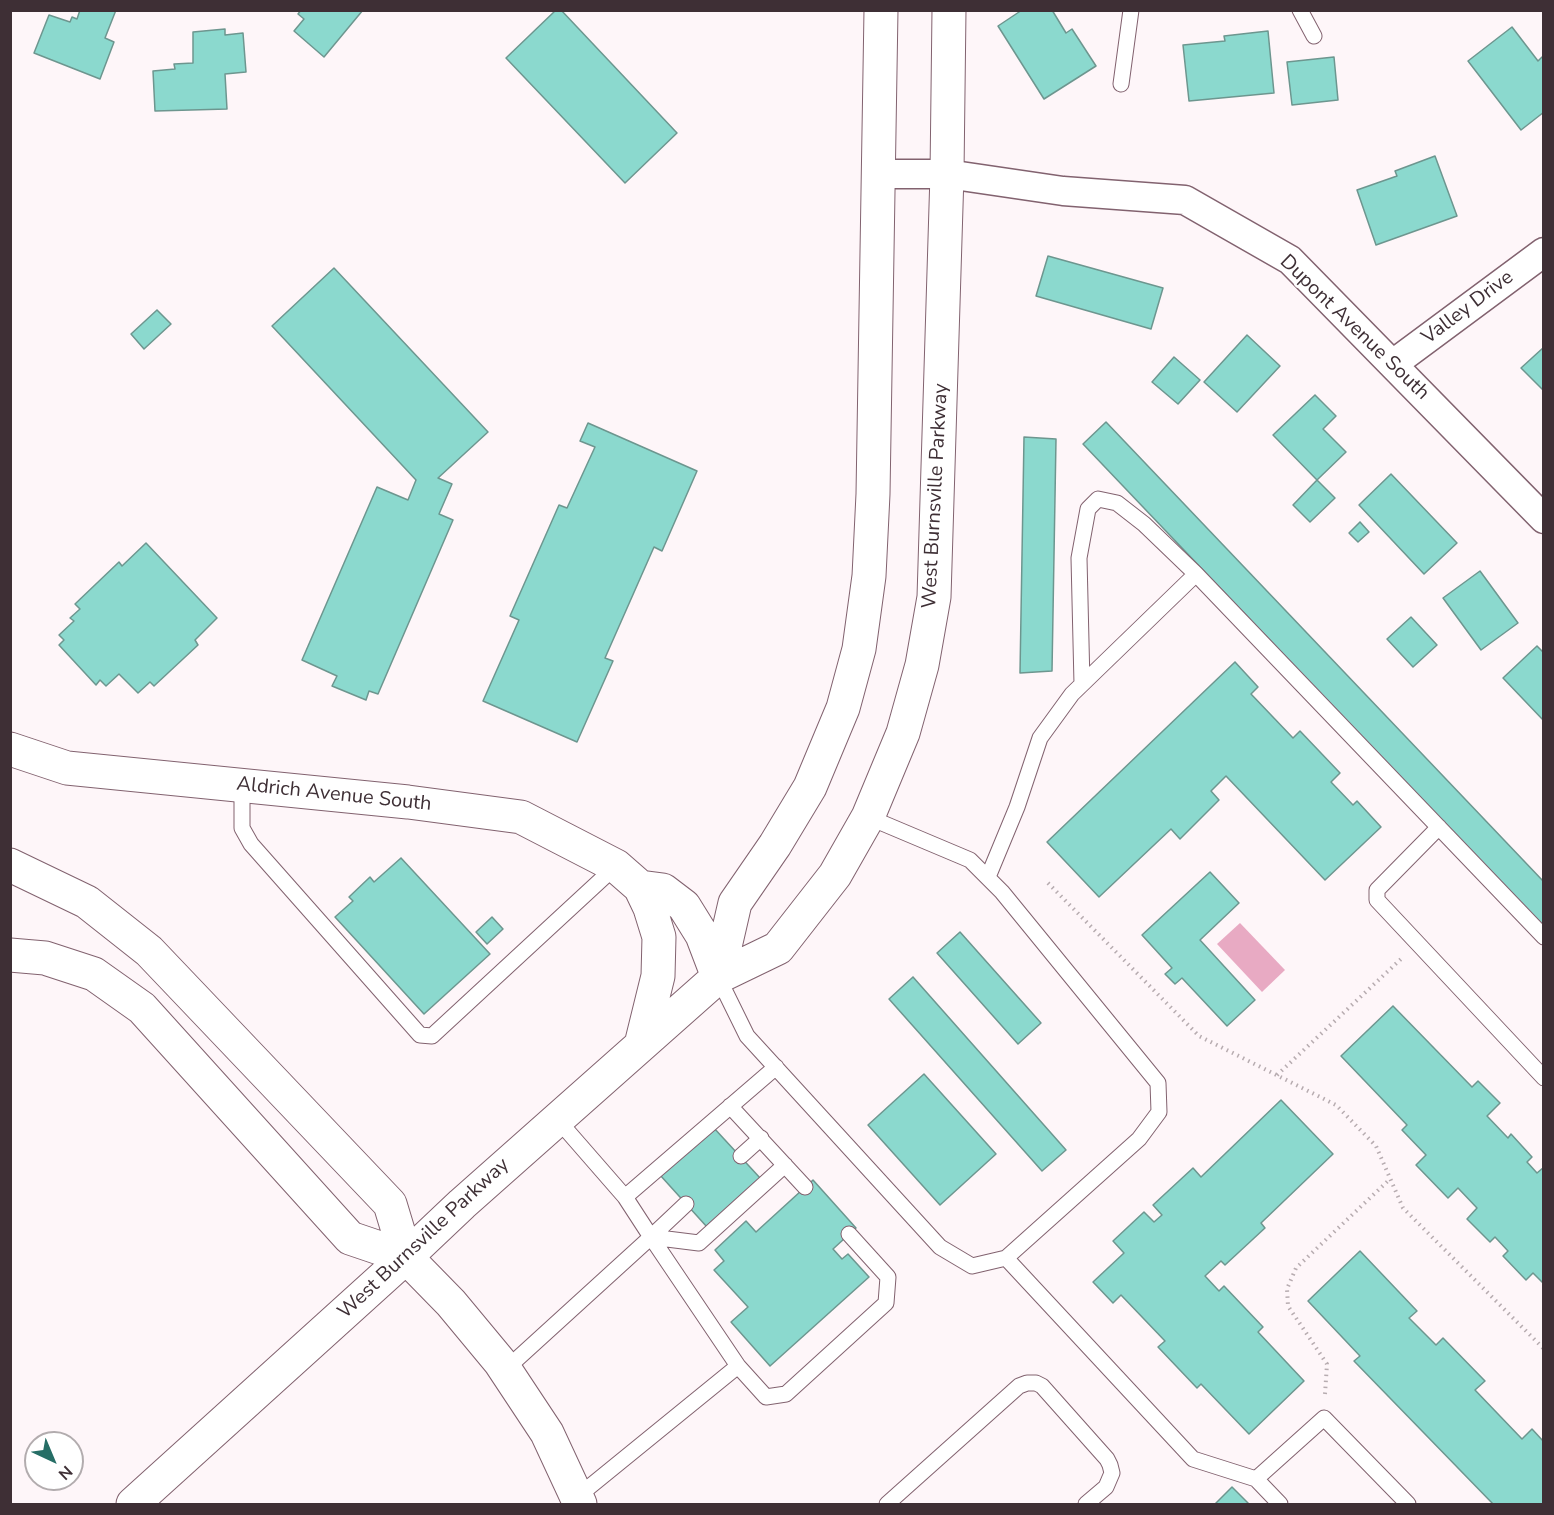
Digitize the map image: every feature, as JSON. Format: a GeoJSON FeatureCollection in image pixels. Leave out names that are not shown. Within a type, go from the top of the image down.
{"type":"FeatureCollection","features":[{"type":"Feature","properties":{"kind":"main road"},"geometry":{"type":"LineString","coordinates":[[718,977],[735,903],[775,845],[810,787],[843,708],[859,649],[869,576],[873,494],[881,10]]}},
{"type":"Feature","properties":{"kind":"main road","name":"West Burnsville Parkway"},"geometry":{"type":"LineString","coordinates":[[133,1504],[462,1204],[718,977],[778,948],[835,875],[868,817],[903,733],[922,665],[934,597],[947,174],[949,10]]}},
{"type":"Feature","properties":{"kind":"main road","name":"Aldrich Avenue South"},"geometry":{"type":"LineString","coordinates":[[10,749],[68,768],[408,802],[521,817],[628,877],[663,890],[684,906],[702,936],[718,977]]}},
{"type":"Feature","properties":{"kind":"main road"},"geometry":{"type":"LineString","coordinates":[[10,865],[87,902],[149,951],[390,1204],[406,1257]]}},
{"type":"Feature","properties":{"kind":"main road"},"geometry":{"type":"LineString","coordinates":[[628,877],[650,908],[659,938],[658,976],[641,1045]]}},
{"type":"Feature","properties":{"kind":"main road"},"geometry":{"type":"LineString","coordinates":[[10,955],[45,958],[94,974],[142,1008],[350,1238],[406,1257],[451,1303],[505,1370],[547,1433],[579,1501]]}},
{"type":"Feature","properties":{"kind":"street","name":"Dupont Avenue South"},"geometry":{"type":"LineString","coordinates":[[880,174],[947,174],[1063,191],[1185,200],[1290,260],[1544,519]]}},
{"type":"Feature","properties":{"kind":"street","name":"Valley Drive"},"geometry":{"type":"LineString","coordinates":[[1393,364],[1544,252]]}},
{"type":"Feature","properties":{"kind":"lane"},"geometry":{"type":"LineString","coordinates":[[1121,84],[1131,10]]}},
{"type":"Feature","properties":{"kind":"lane"},"geometry":{"type":"LineString","coordinates":[[1300,10],[1314,36]]}},
{"type":"Feature","properties":{"kind":"lane"},"geometry":{"type":"LineString","coordinates":[[1082,684],[1079,558],[1088,508],[1098,499],[1117,503],[1144,524],[1196,574],[1544,937]]}},
{"type":"Feature","properties":{"kind":"lane"},"geometry":{"type":"LineString","coordinates":[[988,878],[1017,807],[1040,738],[1072,694],[1196,574]]}},
{"type":"Feature","properties":{"kind":"lane"},"geometry":{"type":"LineString","coordinates":[[242,786],[242,828],[251,844],[420,1035],[432,1036],[628,877]]}},
{"type":"Feature","properties":{"kind":"lane"},"geometry":{"type":"LineString","coordinates":[[718,977],[747,1036],[940,1247],[972,1266],[1006,1258],[1139,1139],[1159,1112],[1158,1083],[1002,892],[970,860],[868,817]]}},
{"type":"Feature","properties":{"kind":"lane"},"geometry":{"type":"LineString","coordinates":[[1439,827],[1377,890],[1377,900],[1544,1078]]}},
{"type":"Feature","properties":{"kind":"lane"},"geometry":{"type":"LineString","coordinates":[[625,1197],[776,1067]]}},
{"type":"Feature","properties":{"kind":"lane"},"geometry":{"type":"LineString","coordinates":[[730,1106],[806,1188]]}},
{"type":"Feature","properties":{"kind":"lane"},"geometry":{"type":"LineString","coordinates":[[557,1119],[625,1197],[738,1366],[766,1397],[786,1394],[886,1304],[888,1277],[849,1234]]}},
{"type":"Feature","properties":{"kind":"lane"},"geometry":{"type":"LineString","coordinates":[[741,1156],[761,1138]]}},
{"type":"Feature","properties":{"kind":"lane"},"geometry":{"type":"LineString","coordinates":[[651,1237],[699,1243],[785,1165]]}},
{"type":"Feature","properties":{"kind":"lane"},"geometry":{"type":"LineString","coordinates":[[505,1370],[686,1204]]}},
{"type":"Feature","properties":{"kind":"lane"},"geometry":{"type":"LineString","coordinates":[[1006,1258],[1193,1459],[1256,1479],[1280,1504]]}},
{"type":"Feature","properties":{"kind":"lane"},"geometry":{"type":"LineString","coordinates":[[579,1501],[738,1366]]}},
{"type":"Feature","properties":{"kind":"lane"},"geometry":{"type":"LineString","coordinates":[[893,1502],[1019,1386],[1035,1383],[1049,1394],[1110,1465],[1112,1473],[1106,1487],[1086,1504]]}},
{"type":"Feature","properties":{"kind":"lane"},"geometry":{"type":"LineString","coordinates":[[1256,1479],[1324,1418],[1408,1504]]}},
{"type":"Feature","properties":{"kind":"path"},"geometry":{"type":"LineString","coordinates":[[1048,883],[1198,1036],[1336,1105],[1376,1146],[1402,1208],[1544,1349]]}},
{"type":"Feature","properties":{"kind":"path"},"geometry":{"type":"LineString","coordinates":[[1277,1075],[1417,944]]}},
{"type":"Feature","properties":{"kind":"path"},"geometry":{"type":"LineString","coordinates":[[1324,1418],[1327,1364],[1288,1306],[1287,1289],[1296,1268],[1390,1179]]}},
{"type":"Feature","properties":{"kind":"shaded area"},"geometry":{"type":"Polygon","coordinates":[[[1240,923],[1285,970],[1262,992],[1217,944],[1240,923]]]}},
{"type":"Feature","properties":{"kind":"building"},"geometry":{"type":"Polygon","coordinates":[[[80,10],[116,10],[105,38],[114,42],[100,79],[34,53],[49,15],[70,22],[72,17],[77,19],[80,10]]]}},
{"type":"Feature","properties":{"kind":"building"},"geometry":{"type":"Polygon","coordinates":[[[301,10],[363,10],[324,57],[294,31],[304,19],[298,14],[301,10]]]}},
{"type":"Feature","properties":{"kind":"building"},"geometry":{"type":"Polygon","coordinates":[[[556,10],[561,10],[677,133],[625,183],[506,58],[556,10]]]}},
{"type":"Feature","properties":{"kind":"building"},"geometry":{"type":"Polygon","coordinates":[[[1022,10],[1052,10],[1066,33],[1072,29],[1096,66],[1044,99],[998,26],[1022,10]]]}},
{"type":"Feature","properties":{"kind":"building"},"geometry":{"type":"Polygon","coordinates":[[[1512,27],[1538,61],[1544,58],[1544,112],[1521,130],[1468,61],[1512,27]]]}},
{"type":"Feature","properties":{"kind":"building"},"geometry":{"type":"Polygon","coordinates":[[[225,29],[225,35],[243,33],[246,72],[225,74],[227,109],[155,111],[153,71],[175,69],[174,64],[193,63],[193,32],[225,29]]]}},
{"type":"Feature","properties":{"kind":"building"},"geometry":{"type":"Polygon","coordinates":[[[1268,31],[1274,93],[1189,101],[1183,45],[1225,41],[1224,36],[1268,31]]]}},
{"type":"Feature","properties":{"kind":"building"},"geometry":{"type":"Polygon","coordinates":[[[1334,57],[1338,100],[1292,105],[1287,62],[1334,57]]]}},
{"type":"Feature","properties":{"kind":"building"},"geometry":{"type":"Polygon","coordinates":[[[1435,156],[1457,216],[1376,245],[1357,190],[1397,176],[1395,171],[1435,156]]]}},
{"type":"Feature","properties":{"kind":"building"},"geometry":{"type":"Polygon","coordinates":[[[1048,256],[1163,288],[1151,329],[1036,296],[1048,256]]]}},
{"type":"Feature","properties":{"kind":"building"},"geometry":{"type":"Polygon","coordinates":[[[334,268],[488,432],[438,478],[452,484],[439,514],[453,520],[378,694],[369,691],[366,700],[332,686],[337,676],[302,660],[377,487],[408,500],[416,480],[272,326],[334,268]]]}},
{"type":"Feature","properties":{"kind":"building"},"geometry":{"type":"Polygon","coordinates":[[[157,310],[171,324],[144,349],[131,334],[157,310]]]}},
{"type":"Feature","properties":{"kind":"building"},"geometry":{"type":"Polygon","coordinates":[[[1247,335],[1280,366],[1237,412],[1204,382],[1247,335]]]}},
{"type":"Feature","properties":{"kind":"building"},"geometry":{"type":"Polygon","coordinates":[[[1544,347],[1544,391],[1521,368],[1544,347]]]}},
{"type":"Feature","properties":{"kind":"building"},"geometry":{"type":"Polygon","coordinates":[[[1174,357],[1200,380],[1178,404],[1152,382],[1174,357]]]}},
{"type":"Feature","properties":{"kind":"building"},"geometry":{"type":"Polygon","coordinates":[[[1315,395],[1336,416],[1323,429],[1346,452],[1317,480],[1273,435],[1315,395]]]}},
{"type":"Feature","properties":{"kind":"building"},"geometry":{"type":"Polygon","coordinates":[[[1106,422],[1544,882],[1544,928],[1083,444],[1106,422]]]}},
{"type":"Feature","properties":{"kind":"building"},"geometry":{"type":"Polygon","coordinates":[[[588,423],[697,471],[662,551],[654,547],[605,658],[613,661],[577,742],[483,701],[519,620],[510,616],[559,505],[567,508],[595,447],[580,441],[588,423]]]}},
{"type":"Feature","properties":{"kind":"building"},"geometry":{"type":"Polygon","coordinates":[[[1024,437],[1056,439],[1052,671],[1020,673],[1024,437]]]}},
{"type":"Feature","properties":{"kind":"building"},"geometry":{"type":"Polygon","coordinates":[[[1391,474],[1457,543],[1424,574],[1359,505],[1391,474]]]}},
{"type":"Feature","properties":{"kind":"building"},"geometry":{"type":"Polygon","coordinates":[[[1317,480],[1335,498],[1310,522],[1293,505],[1317,480]]]}},
{"type":"Feature","properties":{"kind":"building"},"geometry":{"type":"Polygon","coordinates":[[[1360,522],[1369,532],[1358,542],[1349,533],[1360,522]]]}},
{"type":"Feature","properties":{"kind":"building"},"geometry":{"type":"Polygon","coordinates":[[[146,543],[217,618],[195,640],[198,645],[154,686],[150,682],[138,693],[119,674],[106,686],[100,680],[96,685],[59,645],[64,640],[59,635],[74,621],[70,618],[80,609],[75,604],[119,562],[122,566],[146,543]]]}},
{"type":"Feature","properties":{"kind":"building"},"geometry":{"type":"Polygon","coordinates":[[[1480,571],[1518,623],[1481,650],[1443,598],[1480,571]]]}},
{"type":"Feature","properties":{"kind":"building"},"geometry":{"type":"Polygon","coordinates":[[[1411,617],[1437,645],[1413,667],[1387,639],[1411,617]]]}},
{"type":"Feature","properties":{"kind":"building"},"geometry":{"type":"Polygon","coordinates":[[[1537,646],[1544,653],[1544,721],[1503,678],[1537,646]]]}},
{"type":"Feature","properties":{"kind":"building"},"geometry":{"type":"Polygon","coordinates":[[[1235,662],[1258,687],[1251,694],[1293,738],[1300,731],[1340,773],[1331,782],[1353,805],[1357,801],[1381,827],[1325,880],[1226,776],[1211,791],[1219,800],[1180,839],[1171,829],[1099,897],[1047,842],[1235,662]]]}},
{"type":"Feature","properties":{"kind":"building"},"geometry":{"type":"Polygon","coordinates":[[[401,858],[490,954],[424,1014],[335,917],[353,901],[349,897],[370,877],[374,882],[401,858]]]}},
{"type":"Feature","properties":{"kind":"building"},"geometry":{"type":"Polygon","coordinates":[[[1210,872],[1239,903],[1200,940],[1255,1000],[1227,1026],[1182,978],[1175,984],[1165,974],[1172,968],[1142,935],[1210,872]]]}},
{"type":"Feature","properties":{"kind":"building"},"geometry":{"type":"Polygon","coordinates":[[[492,917],[503,929],[487,944],[476,932],[492,917]]]}},
{"type":"Feature","properties":{"kind":"building"},"geometry":{"type":"Polygon","coordinates":[[[960,932],[1041,1023],[1018,1044],[937,953],[960,932]]]}},
{"type":"Feature","properties":{"kind":"building"},"geometry":{"type":"Polygon","coordinates":[[[913,977],[1066,1150],[1042,1171],[889,999],[913,977]]]}},
{"type":"Feature","properties":{"kind":"building"},"geometry":{"type":"Polygon","coordinates":[[[1393,1006],[1472,1087],[1478,1081],[1500,1103],[1487,1116],[1508,1138],[1511,1134],[1532,1157],[1527,1162],[1537,1173],[1544,1167],[1544,1284],[1533,1273],[1526,1280],[1503,1256],[1508,1251],[1495,1237],[1490,1242],[1467,1219],[1477,1208],[1458,1188],[1448,1198],[1416,1165],[1426,1155],[1402,1130],[1407,1125],[1341,1056],[1393,1006]]]}},
{"type":"Feature","properties":{"kind":"building"},"geometry":{"type":"Polygon","coordinates":[[[924,1074],[996,1154],[940,1205],[868,1125],[924,1074]]]}},
{"type":"Feature","properties":{"kind":"building"},"geometry":{"type":"Polygon","coordinates":[[[1281,1100],[1333,1154],[1261,1223],[1265,1228],[1225,1265],[1221,1261],[1205,1276],[1219,1291],[1224,1286],[1263,1327],[1258,1332],[1304,1381],[1249,1434],[1201,1384],[1197,1388],[1158,1347],[1165,1341],[1121,1295],[1113,1303],[1093,1282],[1124,1253],[1113,1241],[1144,1212],[1154,1222],[1162,1215],[1153,1205],[1193,1168],[1201,1177],[1281,1100]]]}},
{"type":"Feature","properties":{"kind":"building"},"geometry":{"type":"Polygon","coordinates":[[[713,1127],[761,1179],[707,1227],[660,1175],[713,1127]]]}},
{"type":"Feature","properties":{"kind":"building"},"geometry":{"type":"Polygon","coordinates":[[[813,1180],[856,1228],[833,1249],[842,1259],[848,1254],[869,1277],[770,1366],[731,1322],[748,1307],[714,1270],[724,1261],[715,1250],[746,1221],[756,1232],[813,1180]]]}},
{"type":"Feature","properties":{"kind":"building"},"geometry":{"type":"Polygon","coordinates":[[[1360,1251],[1417,1311],[1409,1318],[1436,1345],[1443,1338],[1485,1381],[1475,1390],[1522,1439],[1532,1429],[1544,1442],[1544,1504],[1493,1504],[1354,1361],[1360,1356],[1308,1301],[1360,1251]]]}},
{"type":"Feature","properties":{"kind":"building"},"geometry":{"type":"Polygon","coordinates":[[[1232,1487],[1249,1504],[1215,1504],[1232,1487]]]}}]}
